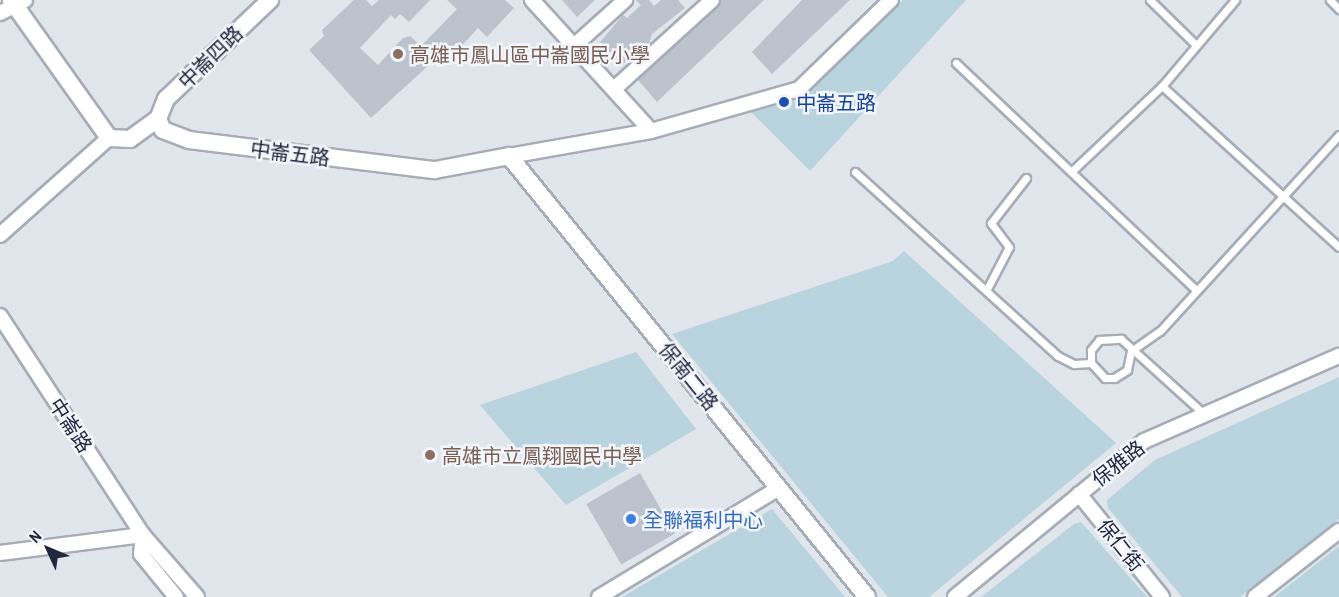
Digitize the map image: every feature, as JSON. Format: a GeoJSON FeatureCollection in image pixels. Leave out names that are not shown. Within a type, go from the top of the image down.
{"type":"FeatureCollection","features":[{"type":"Feature","properties":{"kind":"street","name":"中崙四路"},"geometry":{"type":"LineString","coordinates":[[158,119],[166,99],[270,0]]}},
{"type":"Feature","properties":{"kind":"street"},"geometry":{"type":"LineString","coordinates":[[532,0],[651,130]]}},
{"type":"Feature","properties":{"kind":"street"},"geometry":{"type":"LineString","coordinates":[[574,46],[625,0]]}},
{"type":"Feature","properties":{"kind":"street"},"geometry":{"type":"LineString","coordinates":[[614,89],[712,0]]}},
{"type":"Feature","properties":{"kind":"street","name":"中崙五路"},"geometry":{"type":"LineString","coordinates":[[158,119],[163,130],[189,140],[435,170],[651,130],[799,88],[891,0]]}},
{"type":"Feature","properties":{"kind":"street"},"geometry":{"type":"LineString","coordinates":[[13,4],[109,138]]}},
{"type":"Feature","properties":{"kind":"street"},"geometry":{"type":"LineString","coordinates":[[0,235],[109,138],[130,139],[158,119]]}},
{"type":"Feature","properties":{"kind":"street","name":"保南二路"},"geometry":{"type":"LineString","coordinates":[[509,156],[867,597]]}},
{"type":"Feature","properties":{"kind":"street","name":"中崙路"},"geometry":{"type":"LineString","coordinates":[[0,316],[143,535],[197,597]]}},
{"type":"Feature","properties":{"kind":"street","name":"保雅路"},"geometry":{"type":"LineString","coordinates":[[955,597],[1144,441],[1339,356]]}},
{"type":"Feature","properties":{"kind":"street"},"geometry":{"type":"LineString","coordinates":[[599,597],[779,488]]}},
{"type":"Feature","properties":{"kind":"street","name":"保仁街"},"geometry":{"type":"LineString","coordinates":[[1079,494],[1162,597]]}},
{"type":"Feature","properties":{"kind":"street"},"geometry":{"type":"LineString","coordinates":[[1255,597],[1339,531]]}},
{"type":"Feature","properties":{"kind":"street"},"geometry":{"type":"LineString","coordinates":[[0,553],[143,535],[141,554],[176,597]]}},
{"type":"Feature","properties":{"kind":"lane"},"geometry":{"type":"LineString","coordinates":[[1150,0],[1195,44]]}},
{"type":"Feature","properties":{"kind":"lane"},"geometry":{"type":"LineString","coordinates":[[1072,171],[1162,86],[1195,44],[1235,0]]}},
{"type":"Feature","properties":{"kind":"lane"},"geometry":{"type":"LineString","coordinates":[[1330,0],[1339,9]]}},
{"type":"Feature","properties":{"kind":"lane"},"geometry":{"type":"LineString","coordinates":[[956,63],[1196,290]]}},
{"type":"Feature","properties":{"kind":"lane"},"geometry":{"type":"LineString","coordinates":[[1162,86],[1339,247]]}},
{"type":"Feature","properties":{"kind":"lane"},"geometry":{"type":"LineString","coordinates":[[1204,414],[1158,369],[1131,351],[1121,339],[1110,337],[1091,350],[1091,363],[1105,378],[1114,378],[1127,370],[1131,351],[1160,331],[1196,290],[1285,199],[1339,135]]}},
{"type":"Feature","properties":{"kind":"lane"},"geometry":{"type":"LineString","coordinates":[[855,172],[987,289],[1058,356],[1074,364],[1091,363]]}},
{"type":"Feature","properties":{"kind":"lane"},"geometry":{"type":"LineString","coordinates":[[987,289],[1009,247],[991,223],[1026,178]]}},
{"type":"Feature","properties":{"kind":"shaded area"},"geometry":{"type":"Polygon","coordinates":[[[903,0],[966,0],[810,171],[751,112],[802,99],[903,0]]]}},
{"type":"Feature","properties":{"kind":"shaded area"},"geometry":{"type":"Polygon","coordinates":[[[904,251],[1116,443],[929,597],[888,597],[672,334],[893,261],[904,251]]]}},
{"type":"Feature","properties":{"kind":"shaded area"},"geometry":{"type":"Polygon","coordinates":[[[636,352],[696,429],[566,505],[480,405],[636,352]]]}},
{"type":"Feature","properties":{"kind":"shaded area"},"geometry":{"type":"Polygon","coordinates":[[[1339,377],[1339,519],[1240,597],[1182,597],[1108,508],[1107,500],[1155,460],[1339,377]]]}},
{"type":"Feature","properties":{"kind":"shaded area"},"geometry":{"type":"Polygon","coordinates":[[[772,509],[845,597],[622,597],[772,509]]]}},
{"type":"Feature","properties":{"kind":"shaded area"},"geometry":{"type":"Polygon","coordinates":[[[1081,522],[1147,597],[981,597],[1074,524],[1081,522]]]}},
{"type":"Feature","properties":{"kind":"shaded area"},"geometry":{"type":"Polygon","coordinates":[[[1339,546],[1339,597],[1274,597],[1339,546]]]}},
{"type":"Feature","properties":{"kind":"building"},"geometry":{"type":"Polygon","coordinates":[[[354,0],[366,0],[372,6],[379,0],[430,0],[409,22],[400,14],[395,19],[391,15],[360,48],[378,65],[403,38],[410,36],[421,46],[457,9],[447,0],[505,0],[514,8],[487,37],[478,28],[456,52],[446,43],[428,66],[371,118],[309,50],[324,36],[322,30],[354,0]]]}},
{"type":"Feature","properties":{"kind":"building"},"geometry":{"type":"Polygon","coordinates":[[[562,0],[595,0],[577,17],[562,0]]]}},
{"type":"Feature","properties":{"kind":"building"},"geometry":{"type":"Polygon","coordinates":[[[636,0],[649,0],[654,6],[661,0],[678,0],[685,8],[652,34],[649,45],[636,57],[622,64],[600,42],[623,15],[627,18],[641,5],[636,0]]]}},
{"type":"Feature","properties":{"kind":"building"},"geometry":{"type":"Polygon","coordinates":[[[721,0],[764,0],[657,102],[638,80],[721,0]]]}},
{"type":"Feature","properties":{"kind":"building"},"geometry":{"type":"Polygon","coordinates":[[[802,0],[850,0],[772,74],[752,52],[802,0]]]}},
{"type":"Feature","properties":{"kind":"building","name":"全聯福利中心"},"geometry":{"type":"Polygon","coordinates":[[[640,473],[675,534],[621,565],[586,504],[640,473]]]}},
{"type":"Feature","properties":{"kind":"place","name":"高雄市鳳山區中崙國民小學"},"geometry":{"type":"Point","coordinates":[398,54]}},
{"type":"Feature","properties":{"kind":"place","name":"中崙五路"},"geometry":{"type":"Point","coordinates":[784,102]}},
{"type":"Feature","properties":{"kind":"place","name":"高雄市立鳳翔國民中學"},"geometry":{"type":"Point","coordinates":[430,455]}},
{"type":"Feature","properties":{"kind":"place","name":"全聯福利中心"},"geometry":{"type":"Point","coordinates":[631,519]}}]}
